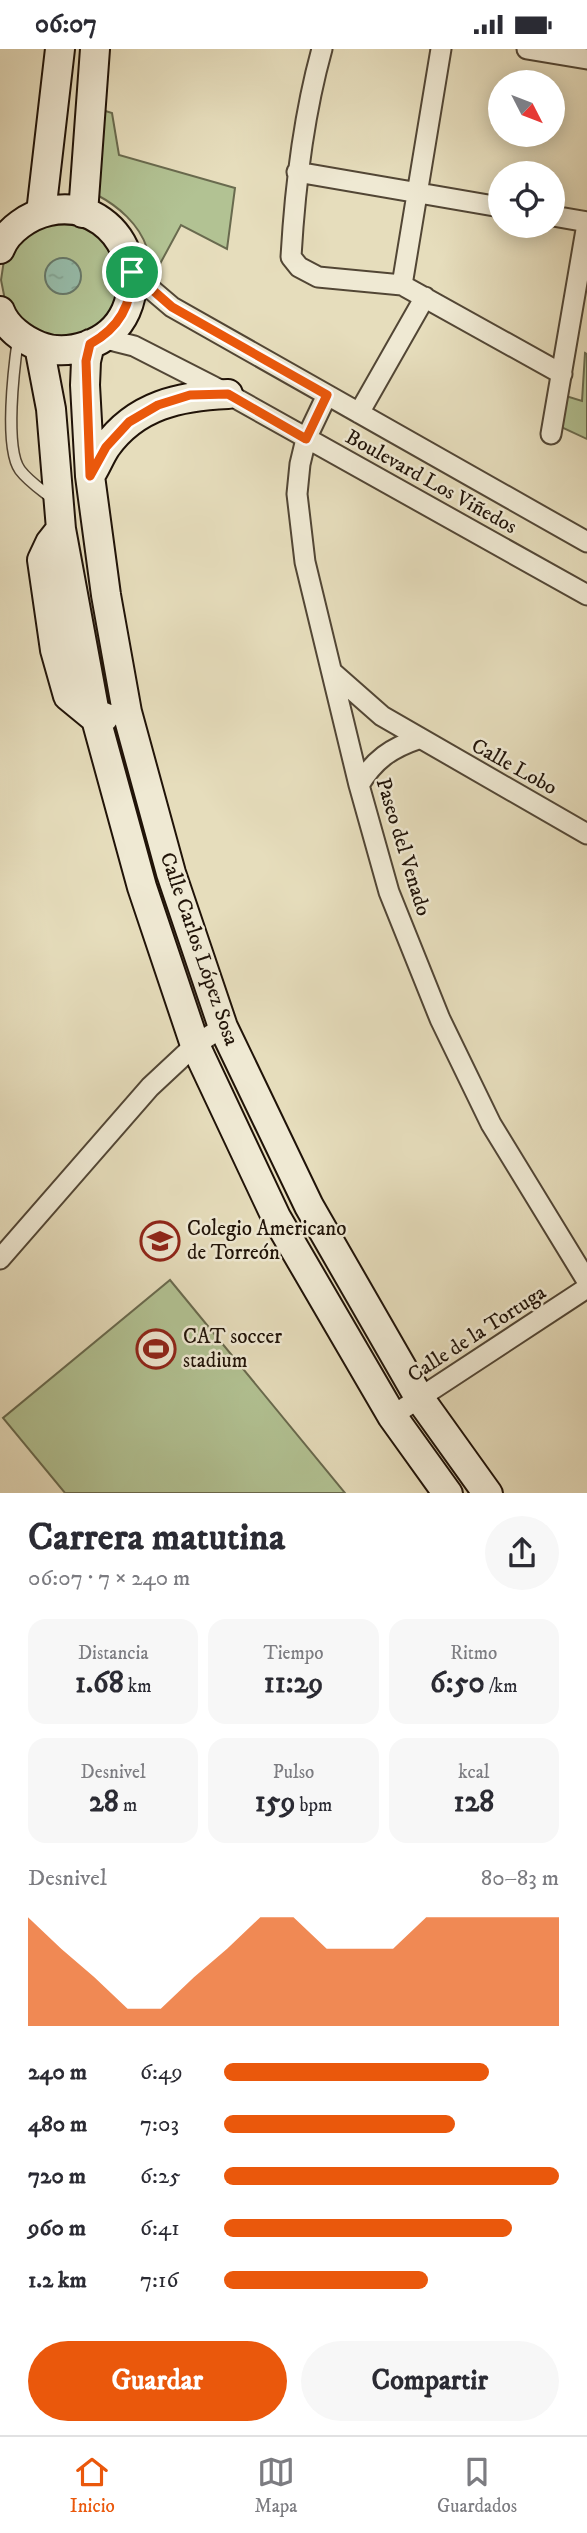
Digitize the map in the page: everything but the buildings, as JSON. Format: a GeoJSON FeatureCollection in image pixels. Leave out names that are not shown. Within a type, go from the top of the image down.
{"type":"FeatureCollection","features":[{"type":"Feature","properties":{"kind":"street"},"geometry":{"type":"LineString","coordinates":[[41,213],[60,49]]}},
{"type":"Feature","properties":{"kind":"street"},"geometry":{"type":"LineString","coordinates":[[83,213],[94,49]]}},
{"type":"Feature","properties":{"kind":"street"},"geometry":{"type":"LineString","coordinates":[[322,49],[306,115],[297,172],[290,257],[299,267],[318,277],[402,285],[562,373]]}},
{"type":"Feature","properties":{"kind":"street"},"geometry":{"type":"LineString","coordinates":[[402,285],[441,49]]}},
{"type":"Feature","properties":{"kind":"street"},"geometry":{"type":"LineString","coordinates":[[527,49],[587,59]]}},
{"type":"Feature","properties":{"kind":"street"},"geometry":{"type":"LineString","coordinates":[[297,172],[488,205]]}},
{"type":"Feature","properties":{"kind":"street"},"geometry":{"type":"LineString","coordinates":[[0,249],[19,225],[41,213],[62,210],[83,213],[102,221],[117,235],[127,253],[132,272],[132,288],[122,316],[96,341],[65,350],[29,341],[0,311]]}},
{"type":"Feature","properties":{"kind":"street"},"geometry":{"type":"LineString","coordinates":[[551,434],[587,223],[565,218]]}},
{"type":"Feature","properties":{"kind":"street","name":"Boulevard Los Viñedos"},"geometry":{"type":"LineString","coordinates":[[132,272],[172,307],[587,542]]}},
{"type":"Feature","properties":{"kind":"street"},"geometry":{"type":"LineString","coordinates":[[359,413],[425,297]]}},
{"type":"Feature","properties":{"kind":"street","name":"Calle Carlos López Sosa"},"geometry":{"type":"LineString","coordinates":[[29,341],[51,409],[59,516],[96,719],[142,887],[195,1045],[276,1217],[392,1416],[448,1493]]}},
{"type":"Feature","properties":{"kind":"street","name":"Boulevard Los Viñedos"},"geometry":{"type":"LineString","coordinates":[[96,341],[134,346],[153,355],[228,394],[587,595]]}},
{"type":"Feature","properties":{"kind":"street","name":"Calle Carlos López Sosa"},"geometry":{"type":"LineString","coordinates":[[96,341],[86,361],[90,476],[106,595],[127,712],[171,873],[223,1027],[309,1206],[420,1399],[488,1493]]}},
{"type":"Feature","properties":{"kind":"street"},"geometry":{"type":"LineString","coordinates":[[90,476],[106,447],[129,422],[139,416],[158,405],[190,395],[228,394]]}},
{"type":"Feature","properties":{"kind":"street","name":"Paseo del Venado"},"geometry":{"type":"LineString","coordinates":[[327,395],[306,439],[300,464],[297,494],[305,562],[359,785],[389,892],[440,1019],[491,1124],[587,1281]]}},
{"type":"Feature","properties":{"kind":"street","name":"Calle Lobo"},"geometry":{"type":"LineString","coordinates":[[331,671],[382,716],[418,739],[587,834]]}},
{"type":"Feature","properties":{"kind":"street"},"geometry":{"type":"LineString","coordinates":[[96,719],[127,712]]}},
{"type":"Feature","properties":{"kind":"street"},"geometry":{"type":"LineString","coordinates":[[359,785],[369,769],[383,755],[418,739]]}},
{"type":"Feature","properties":{"kind":"street"},"geometry":{"type":"LineString","coordinates":[[2,1256],[150,1087],[195,1045],[223,1027]]}},
{"type":"Feature","properties":{"kind":"street","name":"Calle de la Tortuga"},"geometry":{"type":"LineString","coordinates":[[392,1416],[587,1288]]}},
{"type":"Feature","properties":{"kind":"lane"},"geometry":{"type":"LineString","coordinates":[[29,341],[13,380],[13,457],[19,469],[59,516]]}},
{"type":"Feature","properties":{"kind":"shaded area"},"geometry":{"type":"Polygon","coordinates":[[[99,109],[112,113],[119,155],[235,188],[227,249],[181,225],[154,275],[139,231],[120,210],[97,195],[99,109]]]}},
{"type":"Feature","properties":{"kind":"shaded area"},"geometry":{"type":"Polygon","coordinates":[[[47,220],[86,222],[116,249],[123,288],[104,323],[68,340],[29,331],[5,300],[1,280],[4,260],[14,242],[47,220]]]}},
{"type":"Feature","properties":{"kind":"shaded area"},"geometry":{"type":"Polygon","coordinates":[[[585,353],[587,439],[561,427],[566,396],[582,401],[585,353]]]}},
{"type":"Feature","properties":{"kind":"shaded area","name":"CAT soccer stadium"},"geometry":{"type":"Polygon","coordinates":[[[170,1280],[345,1493],[65,1493],[3,1418],[170,1280]]]}},
{"type":"Feature","properties":{"kind":"water"},"geometry":{"type":"Polygon","coordinates":[[[63,258],[76,263],[81,276],[76,289],[63,294],[50,289],[45,276],[50,263],[63,258]]]}},
{"type":"Feature","properties":{"kind":"place","name":"Colegio Americano de Torreón"},"geometry":{"type":"Point","coordinates":[160,1241]}},
{"type":"Feature","properties":{"kind":"place","name":"CAT soccer stadium"},"geometry":{"type":"Point","coordinates":[156,1349]}},
{"type":"Feature","properties":{"kind":"route"},"geometry":{"type":"LineString","coordinates":[[132,272],[172,307],[327,395],[306,439],[228,394],[190,395],[158,405],[129,422],[106,447],[90,476],[86,361],[90,344],[102,338],[122,316],[129,302],[132,272]]}}]}
